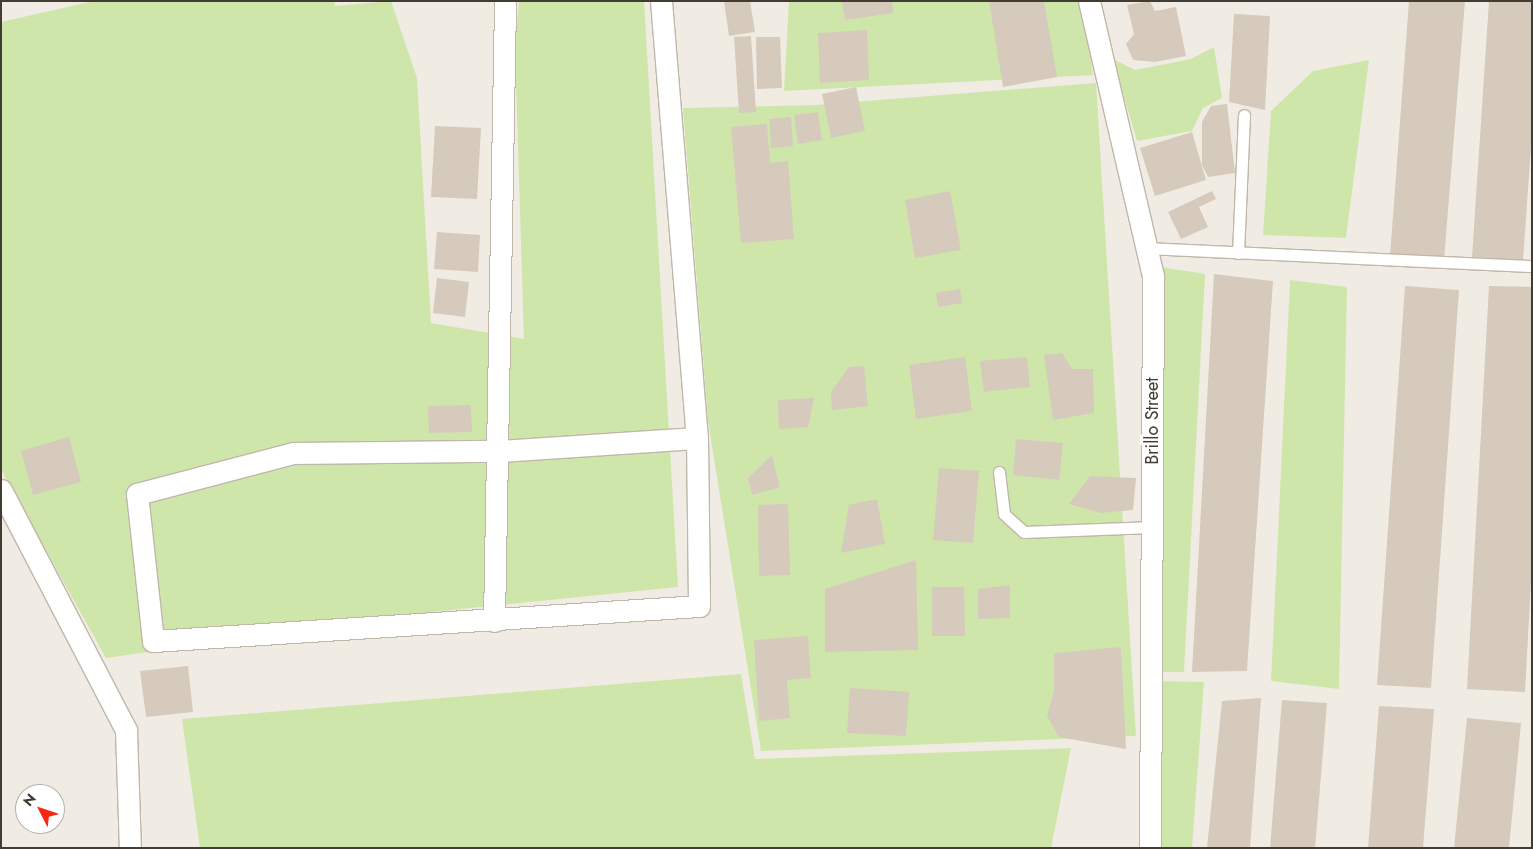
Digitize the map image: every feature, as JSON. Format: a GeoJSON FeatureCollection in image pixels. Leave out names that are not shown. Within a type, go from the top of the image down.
{"type":"FeatureCollection","features":[{"type":"Feature","properties":{"kind":"street"},"geometry":{"type":"LineString","coordinates":[[494,621],[505,1]]}},
{"type":"Feature","properties":{"kind":"street"},"geometry":{"type":"LineString","coordinates":[[662,1],[697,438],[699,606],[494,621],[153,641],[137,494],[293,453],[498,451],[697,438]]}},
{"type":"Feature","properties":{"kind":"street","name":"Brillo Street"},"geometry":{"type":"LineString","coordinates":[[1090,1],[1153,276],[1150,848]]}},
{"type":"Feature","properties":{"kind":"street"},"geometry":{"type":"LineString","coordinates":[[1,490],[126,730],[130,848]]}},
{"type":"Feature","properties":{"kind":"lane"},"geometry":{"type":"LineString","coordinates":[[1238,253],[1244,115]]}},
{"type":"Feature","properties":{"kind":"lane"},"geometry":{"type":"LineString","coordinates":[[1146,248],[1532,266]]}},
{"type":"Feature","properties":{"kind":"lane"},"geometry":{"type":"LineString","coordinates":[[999,472],[1004,514],[1024,532],[1152,527]]}},
{"type":"Feature","properties":{"kind":"green space"},"geometry":{"type":"Polygon","coordinates":[[[94,1],[334,1],[335,6],[391,1],[417,78],[431,323],[524,339],[515,51],[519,1],[644,1],[678,587],[422,613],[106,658],[1,470],[1,22],[94,1]]]}},
{"type":"Feature","properties":{"kind":"green space"},"geometry":{"type":"Polygon","coordinates":[[[789,1],[1082,1],[1093,75],[784,91],[789,1]]]}},
{"type":"Feature","properties":{"kind":"green space"},"geometry":{"type":"Polygon","coordinates":[[[1214,47],[1222,98],[1203,108],[1192,131],[1137,141],[1113,59],[1135,70],[1191,59],[1214,47]]]}},
{"type":"Feature","properties":{"kind":"green space"},"geometry":{"type":"Polygon","coordinates":[[[1369,60],[1346,238],[1263,235],[1271,111],[1313,71],[1369,60]]]}},
{"type":"Feature","properties":{"kind":"green space"},"geometry":{"type":"Polygon","coordinates":[[[1096,83],[1136,736],[761,751],[708,421],[683,108],[815,105],[1096,83]]]}},
{"type":"Feature","properties":{"kind":"green space"},"geometry":{"type":"Polygon","coordinates":[[[1161,267],[1205,274],[1184,672],[1158,672],[1161,267]]]}},
{"type":"Feature","properties":{"kind":"green space"},"geometry":{"type":"Polygon","coordinates":[[[1290,280],[1347,287],[1339,689],[1271,681],[1290,280]]]}},
{"type":"Feature","properties":{"kind":"green space"},"geometry":{"type":"Polygon","coordinates":[[[741,674],[755,759],[1071,748],[1051,848],[200,848],[182,719],[741,674]]]}},
{"type":"Feature","properties":{"kind":"green space"},"geometry":{"type":"Polygon","coordinates":[[[1156,681],[1204,682],[1192,848],[1158,848],[1156,681]]]}},
{"type":"Feature","properties":{"kind":"building"},"geometry":{"type":"Polygon","coordinates":[[[724,1],[750,1],[755,32],[729,36],[724,1]]]}},
{"type":"Feature","properties":{"kind":"building"},"geometry":{"type":"Polygon","coordinates":[[[842,1],[892,1],[893,13],[845,20],[842,1]]]}},
{"type":"Feature","properties":{"kind":"building"},"geometry":{"type":"Polygon","coordinates":[[[989,1],[1044,1],[1057,77],[1003,87],[989,1]]]}},
{"type":"Feature","properties":{"kind":"building"},"geometry":{"type":"Polygon","coordinates":[[[1150,1],[1155,11],[1176,7],[1186,56],[1155,62],[1133,60],[1126,44],[1134,34],[1127,5],[1150,1]]]}},
{"type":"Feature","properties":{"kind":"building"},"geometry":{"type":"Polygon","coordinates":[[[1409,1],[1465,1],[1444,260],[1390,256],[1409,1]]]}},
{"type":"Feature","properties":{"kind":"building"},"geometry":{"type":"Polygon","coordinates":[[[1489,1],[1532,1],[1532,132],[1523,261],[1472,257],[1489,1]]]}},
{"type":"Feature","properties":{"kind":"building"},"geometry":{"type":"Polygon","coordinates":[[[1234,14],[1270,16],[1265,110],[1229,102],[1234,14]]]}},
{"type":"Feature","properties":{"kind":"building"},"geometry":{"type":"Polygon","coordinates":[[[867,30],[869,80],[820,83],[818,33],[867,30]]]}},
{"type":"Feature","properties":{"kind":"building"},"geometry":{"type":"Polygon","coordinates":[[[751,36],[756,112],[739,113],[734,37],[751,36]]]}},
{"type":"Feature","properties":{"kind":"building"},"geometry":{"type":"Polygon","coordinates":[[[756,37],[780,37],[782,88],[757,89],[756,37]]]}},
{"type":"Feature","properties":{"kind":"building"},"geometry":{"type":"Polygon","coordinates":[[[856,87],[865,131],[831,138],[822,94],[856,87]]]}},
{"type":"Feature","properties":{"kind":"building"},"geometry":{"type":"Polygon","coordinates":[[[1227,104],[1235,173],[1208,177],[1202,165],[1202,122],[1211,106],[1227,104]]]}},
{"type":"Feature","properties":{"kind":"building"},"geometry":{"type":"Polygon","coordinates":[[[818,112],[822,140],[798,144],[794,115],[818,112]]]}},
{"type":"Feature","properties":{"kind":"building"},"geometry":{"type":"Polygon","coordinates":[[[791,117],[793,146],[771,148],[769,119],[791,117]]]}},
{"type":"Feature","properties":{"kind":"building"},"geometry":{"type":"Polygon","coordinates":[[[767,124],[770,163],[788,161],[794,239],[741,243],[731,127],[767,124]]]}},
{"type":"Feature","properties":{"kind":"building"},"geometry":{"type":"Polygon","coordinates":[[[435,126],[481,128],[477,199],[431,197],[435,126]]]}},
{"type":"Feature","properties":{"kind":"building"},"geometry":{"type":"Polygon","coordinates":[[[1192,132],[1206,180],[1155,196],[1140,148],[1192,132]]]}},
{"type":"Feature","properties":{"kind":"building"},"geometry":{"type":"Polygon","coordinates":[[[950,191],[961,250],[915,258],[905,200],[950,191]]]}},
{"type":"Feature","properties":{"kind":"building"},"geometry":{"type":"Polygon","coordinates":[[[1212,191],[1216,199],[1199,207],[1208,227],[1181,239],[1168,212],[1212,191]]]}},
{"type":"Feature","properties":{"kind":"building"},"geometry":{"type":"Polygon","coordinates":[[[437,232],[480,235],[478,272],[434,269],[437,232]]]}},
{"type":"Feature","properties":{"kind":"building"},"geometry":{"type":"Polygon","coordinates":[[[1214,274],[1273,281],[1247,671],[1192,672],[1214,274]]]}},
{"type":"Feature","properties":{"kind":"building"},"geometry":{"type":"Polygon","coordinates":[[[437,278],[469,282],[465,317],[433,313],[437,278]]]}},
{"type":"Feature","properties":{"kind":"building"},"geometry":{"type":"Polygon","coordinates":[[[1405,286],[1459,290],[1431,688],[1377,685],[1405,286]]]}},
{"type":"Feature","properties":{"kind":"building"},"geometry":{"type":"Polygon","coordinates":[[[1489,286],[1532,287],[1532,562],[1525,692],[1467,689],[1489,286]]]}},
{"type":"Feature","properties":{"kind":"building"},"geometry":{"type":"Polygon","coordinates":[[[960,289],[962,303],[938,307],[936,293],[960,289]]]}},
{"type":"Feature","properties":{"kind":"building"},"geometry":{"type":"Polygon","coordinates":[[[1062,353],[1072,369],[1093,369],[1094,413],[1053,420],[1044,355],[1062,353]]]}},
{"type":"Feature","properties":{"kind":"building"},"geometry":{"type":"Polygon","coordinates":[[[965,357],[972,411],[916,419],[909,365],[965,357]]]}},
{"type":"Feature","properties":{"kind":"building"},"geometry":{"type":"Polygon","coordinates":[[[1027,357],[1030,387],[984,392],[980,361],[1027,357]]]}},
{"type":"Feature","properties":{"kind":"building"},"geometry":{"type":"Polygon","coordinates":[[[864,366],[868,406],[832,410],[831,392],[849,367],[864,366]]]}},
{"type":"Feature","properties":{"kind":"building"},"geometry":{"type":"Polygon","coordinates":[[[814,398],[808,427],[779,429],[778,400],[814,398]]]}},
{"type":"Feature","properties":{"kind":"building"},"geometry":{"type":"Polygon","coordinates":[[[471,405],[472,432],[429,433],[428,406],[471,405]]]}},
{"type":"Feature","properties":{"kind":"building"},"geometry":{"type":"Polygon","coordinates":[[[69,437],[81,482],[33,495],[21,451],[69,437]]]}},
{"type":"Feature","properties":{"kind":"building"},"geometry":{"type":"Polygon","coordinates":[[[1016,439],[1063,443],[1059,480],[1013,475],[1016,439]]]}},
{"type":"Feature","properties":{"kind":"building"},"geometry":{"type":"Polygon","coordinates":[[[772,455],[780,487],[752,495],[748,478],[772,455]]]}},
{"type":"Feature","properties":{"kind":"building"},"geometry":{"type":"Polygon","coordinates":[[[939,468],[979,471],[973,543],[933,540],[939,468]]]}},
{"type":"Feature","properties":{"kind":"building"},"geometry":{"type":"Polygon","coordinates":[[[1090,476],[1136,478],[1133,510],[1101,513],[1069,504],[1090,476]]]}},
{"type":"Feature","properties":{"kind":"building"},"geometry":{"type":"Polygon","coordinates":[[[877,499],[885,544],[841,553],[849,505],[877,499]]]}},
{"type":"Feature","properties":{"kind":"building"},"geometry":{"type":"Polygon","coordinates":[[[788,504],[790,575],[759,576],[758,505],[788,504]]]}},
{"type":"Feature","properties":{"kind":"building"},"geometry":{"type":"Polygon","coordinates":[[[916,560],[918,650],[825,652],[825,589],[916,560]]]}},
{"type":"Feature","properties":{"kind":"building"},"geometry":{"type":"Polygon","coordinates":[[[1010,585],[1010,618],[978,619],[978,589],[1010,585]]]}},
{"type":"Feature","properties":{"kind":"building"},"geometry":{"type":"Polygon","coordinates":[[[932,587],[964,587],[965,636],[932,636],[932,587]]]}},
{"type":"Feature","properties":{"kind":"building"},"geometry":{"type":"Polygon","coordinates":[[[808,636],[811,678],[787,680],[790,718],[759,721],[754,640],[808,636]]]}},
{"type":"Feature","properties":{"kind":"building"},"geometry":{"type":"Polygon","coordinates":[[[1121,647],[1126,749],[1059,737],[1047,716],[1054,691],[1054,653],[1121,647]]]}},
{"type":"Feature","properties":{"kind":"building"},"geometry":{"type":"Polygon","coordinates":[[[188,666],[193,712],[146,717],[140,671],[188,666]]]}},
{"type":"Feature","properties":{"kind":"building"},"geometry":{"type":"Polygon","coordinates":[[[850,688],[909,692],[906,736],[847,733],[850,688]]]}},
{"type":"Feature","properties":{"kind":"building"},"geometry":{"type":"Polygon","coordinates":[[[1261,698],[1250,848],[1207,848],[1222,701],[1261,698]]]}},
{"type":"Feature","properties":{"kind":"building"},"geometry":{"type":"Polygon","coordinates":[[[1282,700],[1327,703],[1315,848],[1270,848],[1282,700]]]}},
{"type":"Feature","properties":{"kind":"building"},"geometry":{"type":"Polygon","coordinates":[[[1379,706],[1434,709],[1423,848],[1368,848],[1379,706]]]}},
{"type":"Feature","properties":{"kind":"building"},"geometry":{"type":"Polygon","coordinates":[[[1467,718],[1521,723],[1509,848],[1454,848],[1467,718]]]}}]}
